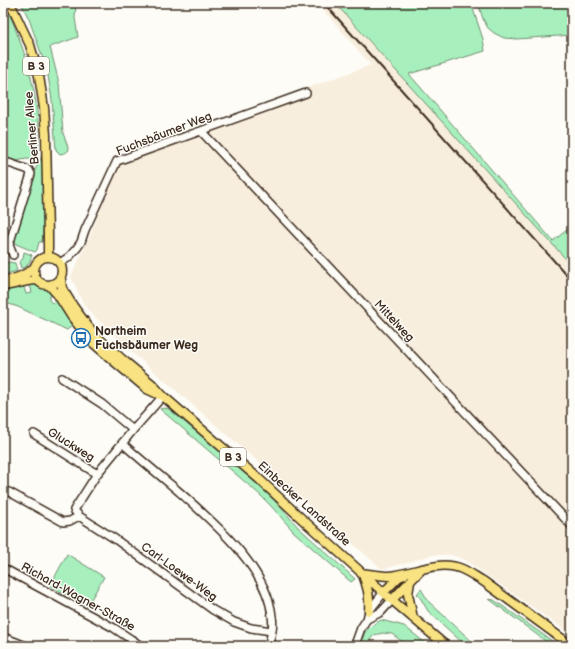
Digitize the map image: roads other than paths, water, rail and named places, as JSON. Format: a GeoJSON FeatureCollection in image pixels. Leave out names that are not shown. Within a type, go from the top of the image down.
{"type":"FeatureCollection","features":[{"type":"Feature","properties":{"kind":"main road","name":"Berliner Allee"},"geometry":{"type":"LineString","coordinates":[[10,3],[30,45],[40,82],[44,108],[48,257]]}},
{"type":"Feature","properties":{"kind":"main road"},"geometry":{"type":"LineString","coordinates":[[3,281],[8,281],[29,273],[39,260],[48,257],[57,259],[60,263],[63,271],[61,279],[50,286],[43,284],[37,280],[34,273],[34,268]]}},
{"type":"Feature","properties":{"kind":"main road","name":"Einbecker Landstraße"},"geometry":{"type":"LineString","coordinates":[[61,279],[62,288],[73,306],[96,336],[259,479],[392,600]]}},
{"type":"Feature","properties":{"kind":"main road"},"geometry":{"type":"LineString","coordinates":[[3,286],[37,280]]}},
{"type":"Feature","properties":{"kind":"main road","name":"Einbecker Landstraße"},"geometry":{"type":"LineString","coordinates":[[50,286],[58,295],[72,317],[91,340],[147,389],[163,396]]}},
{"type":"Feature","properties":{"kind":"main road"},"geometry":{"type":"LineString","coordinates":[[368,615],[370,598],[362,572],[388,576],[441,565],[449,565],[460,568],[483,581],[572,646]]}},
{"type":"Feature","properties":{"kind":"main road"},"geometry":{"type":"LineString","coordinates":[[392,600],[421,570]]}},
{"type":"Feature","properties":{"kind":"main road"},"geometry":{"type":"LineString","coordinates":[[384,592],[399,577],[406,573]]}},
{"type":"Feature","properties":{"kind":"main road"},"geometry":{"type":"LineString","coordinates":[[410,581],[408,594],[413,618]]}},
{"type":"Feature","properties":{"kind":"main road","name":"B 3"},"geometry":{"type":"LineString","coordinates":[[392,600],[446,646]]}},
{"type":"Feature","properties":{"kind":"street","name":"Fuchsbäumer Weg"},"geometry":{"type":"LineString","coordinates":[[60,263],[69,257],[81,242],[116,161],[306,93]]}},
{"type":"Feature","properties":{"kind":"street","name":"Mittelweg"},"geometry":{"type":"LineString","coordinates":[[201,131],[572,526]]}},
{"type":"Feature","properties":{"kind":"street"},"geometry":{"type":"LineString","coordinates":[[3,161],[29,170],[31,174],[9,245],[13,255]]}},
{"type":"Feature","properties":{"kind":"street"},"geometry":{"type":"LineString","coordinates":[[62,378],[102,404],[133,430]]}},
{"type":"Feature","properties":{"kind":"street"},"geometry":{"type":"LineString","coordinates":[[9,492],[63,522],[70,521],[79,516],[74,510],[98,474],[133,430],[163,396]]}},
{"type":"Feature","properties":{"kind":"street","name":"Gluckweg"},"geometry":{"type":"LineString","coordinates":[[34,434],[98,474]]}},
{"type":"Feature","properties":{"kind":"street"},"geometry":{"type":"LineString","coordinates":[[122,444],[223,532],[246,559],[258,577],[268,598],[272,615],[272,631],[268,646]]}},
{"type":"Feature","properties":{"kind":"street","name":"Carl-Loewe-Weg"},"geometry":{"type":"LineString","coordinates":[[79,516],[115,539],[213,610],[234,622],[251,628],[272,631]]}},
{"type":"Feature","properties":{"kind":"street","name":"Richard-Wagner-Straße"},"geometry":{"type":"LineString","coordinates":[[3,568],[114,628],[141,646]]}},
{"type":"Feature","properties":{"kind":"street"},"geometry":{"type":"LineString","coordinates":[[356,646],[360,628],[384,592]]}},
{"type":"Feature","properties":{"kind":"street"},"geometry":{"type":"LineString","coordinates":[[368,615],[381,612],[392,600]]}},
{"type":"Feature","properties":{"kind":"street"},"geometry":{"type":"LineString","coordinates":[[3,636],[26,646]]}},
{"type":"Feature","properties":{"kind":"railway"},"geometry":{"type":"LineString","coordinates":[[324,3],[572,281]]}},
{"type":"Feature","properties":{"kind":"place","name":"Northeim Fuchsbäumer Weg"},"geometry":{"type":"Point","coordinates":[81,338]}}]}
